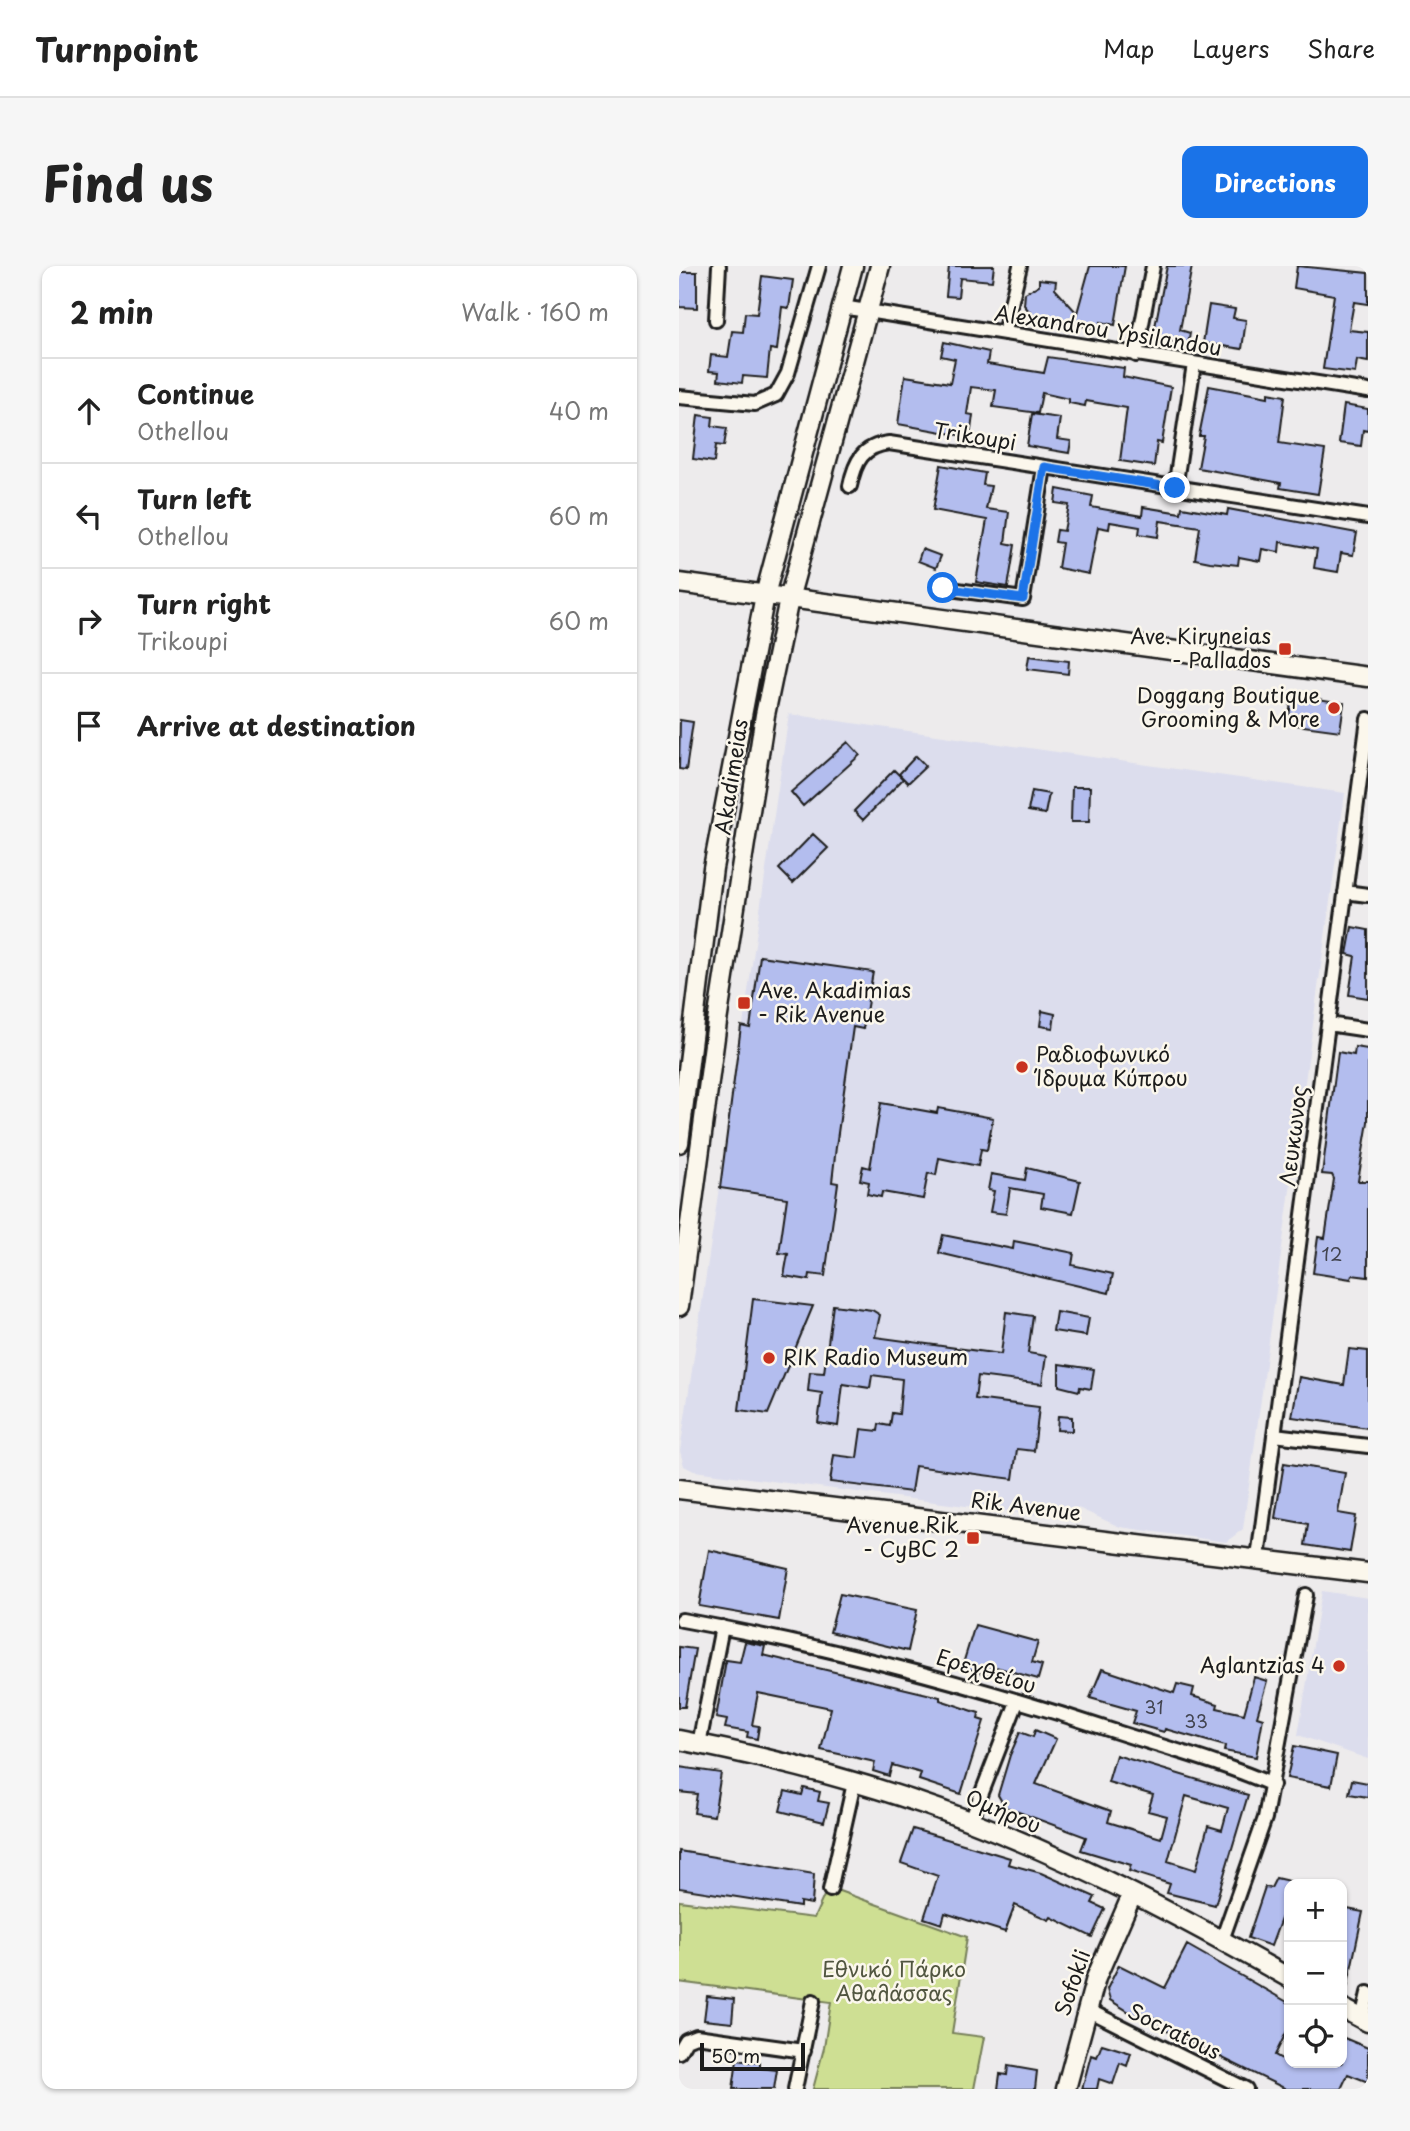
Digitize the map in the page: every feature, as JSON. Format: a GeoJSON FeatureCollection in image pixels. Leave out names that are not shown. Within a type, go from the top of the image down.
{"type":"FeatureCollection","features":[{"type":"Feature","properties":{"kind":"main road","name":"Akadimeias"},"geometry":{"type":"LineString","coordinates":[[679,1143],[713,868],[765,595],[853,266]]}},
{"type":"Feature","properties":{"kind":"main road","name":"Akadimeias"},"geometry":{"type":"LineString","coordinates":[[679,1306],[751,793],[789,599],[880,266]]}},
{"type":"Feature","properties":{"kind":"main road"},"geometry":{"type":"LineString","coordinates":[[679,583],[1368,677]]}},
{"type":"Feature","properties":{"kind":"main road","name":"Rik Avenue"},"geometry":{"type":"LineString","coordinates":[[679,1489],[1368,1573]]}},
{"type":"Feature","properties":{"kind":"main road","name":"Ομήρου"},"geometry":{"type":"LineString","coordinates":[[679,1741],[854,1783],[971,1821],[1132,1895],[1222,1940],[1284,1975]]}},
{"type":"Feature","properties":{"kind":"main road","name":"Sofokli"},"geometry":{"type":"LineString","coordinates":[[1066,2089],[1086,2009],[1132,1895]]}},
{"type":"Feature","properties":{"kind":"main road"},"geometry":{"type":"LineString","coordinates":[[1347,2011],[1365,2021]]}},
{"type":"Feature","properties":{"kind":"street"},"geometry":{"type":"LineString","coordinates":[[716,320],[719,266]]}},
{"type":"Feature","properties":{"kind":"street"},"geometry":{"type":"LineString","coordinates":[[679,397],[755,404],[776,395],[788,373],[819,266]]}},
{"type":"Feature","properties":{"kind":"street"},"geometry":{"type":"LineString","coordinates":[[1004,333],[1020,266]]}},
{"type":"Feature","properties":{"kind":"street"},"geometry":{"type":"LineString","coordinates":[[1136,355],[1153,266]]}},
{"type":"Feature","properties":{"kind":"street","name":"Alexandrou Ypsilandou"},"geometry":{"type":"LineString","coordinates":[[842,307],[1368,391]]}},
{"type":"Feature","properties":{"kind":"street"},"geometry":{"type":"LineString","coordinates":[[1175,488],[1194,364]]}},
{"type":"Feature","properties":{"kind":"street","name":"Trikoupi"},"geometry":{"type":"LineString","coordinates":[[850,485],[859,456],[875,445],[889,443],[1368,517]]}},
{"type":"Feature","properties":{"kind":"street"},"geometry":{"type":"LineString","coordinates":[[943,588],[1023,599],[1044,467]]}},
{"type":"Feature","properties":{"kind":"street","name":"Λευκωνος"},"geometry":{"type":"LineString","coordinates":[[1258,1558],[1368,719]]}},
{"type":"Feature","properties":{"kind":"street"},"geometry":{"type":"LineString","coordinates":[[1345,892],[1368,895]]}},
{"type":"Feature","properties":{"kind":"street"},"geometry":{"type":"LineString","coordinates":[[1328,1024],[1368,1030]]}},
{"type":"Feature","properties":{"kind":"street"},"geometry":{"type":"LineString","coordinates":[[1274,1435],[1368,1446]]}},
{"type":"Feature","properties":{"kind":"street"},"geometry":{"type":"LineString","coordinates":[[1222,1940],[1248,1870],[1273,1785],[1306,1595]]}},
{"type":"Feature","properties":{"kind":"street","name":"Ερεχθείου"},"geometry":{"type":"LineString","coordinates":[[682,1620],[895,1665],[1273,1785]]}},
{"type":"Feature","properties":{"kind":"street"},"geometry":{"type":"LineString","coordinates":[[699,1744],[722,1627]]}},
{"type":"Feature","properties":{"kind":"street"},"geometry":{"type":"LineString","coordinates":[[971,1821],[1017,1702]]}},
{"type":"Feature","properties":{"kind":"street"},"geometry":{"type":"LineString","coordinates":[[830,1890],[854,1783]]}},
{"type":"Feature","properties":{"kind":"street"},"geometry":{"type":"LineString","coordinates":[[1365,2021],[1368,1993]]}},
{"type":"Feature","properties":{"kind":"street"},"geometry":{"type":"LineString","coordinates":[[795,2089],[813,2001]]}},
{"type":"Feature","properties":{"kind":"street","name":"Socratous"},"geometry":{"type":"LineString","coordinates":[[1086,2009],[1246,2089]]}},
{"type":"Feature","properties":{"kind":"street"},"geometry":{"type":"LineString","coordinates":[[679,2052],[686,2040],[696,2036],[804,2051]]}},
{"type":"Feature","properties":{"kind":"shaded area","name":"Ραδιοφωνικό Ίδρυμα Κύπρου"},"geometry":{"type":"Polygon","coordinates":[[[789,714],[1345,793],[1243,1529],[1226,1542],[1120,1527],[1078,1508],[1036,1515],[694,1471],[684,1466],[680,1451],[789,714]]]}},
{"type":"Feature","properties":{"kind":"shaded area","name":"Aglantzias 4"},"geometry":{"type":"Polygon","coordinates":[[[1322,1591],[1368,1598],[1368,1759],[1298,1735],[1322,1591]]]}},
{"type":"Feature","properties":{"kind":"green space","name":"Εθνικό Πάρκο Αθαλάσσας"},"geometry":{"type":"Polygon","coordinates":[[[828,1887],[967,1937],[952,2033],[984,2037],[974,2089],[813,2089],[824,2048],[831,2002],[679,1982],[679,1901],[814,1918],[828,1887]]]}},
{"type":"Feature","properties":{"kind":"building"},"geometry":{"type":"Polygon","coordinates":[[[949,266],[994,266],[992,281],[960,278],[958,297],[946,296],[949,266]]]}},
{"type":"Feature","properties":{"kind":"building"},"geometry":{"type":"Polygon","coordinates":[[[1090,266],[1125,266],[1115,325],[1101,322],[1099,330],[1071,323],[1037,321],[1024,305],[1025,293],[1039,285],[1039,279],[1056,281],[1055,289],[1077,313],[1090,266]]]}},
{"type":"Feature","properties":{"kind":"building"},"geometry":{"type":"Polygon","coordinates":[[[1167,266],[1192,266],[1180,330],[1190,333],[1188,345],[1153,337],[1167,266]]]}},
{"type":"Feature","properties":{"kind":"building"},"geometry":{"type":"Polygon","coordinates":[[[1297,266],[1368,273],[1368,304],[1354,302],[1349,330],[1368,332],[1368,362],[1357,360],[1355,373],[1323,369],[1334,295],[1294,288],[1297,266]]]}},
{"type":"Feature","properties":{"kind":"building"},"geometry":{"type":"Polygon","coordinates":[[[679,272],[697,272],[697,308],[679,307],[679,272]]]}},
{"type":"Feature","properties":{"kind":"building"},"geometry":{"type":"Polygon","coordinates":[[[762,276],[793,280],[789,308],[782,307],[777,350],[770,349],[767,378],[743,376],[742,383],[718,380],[719,372],[709,371],[711,355],[728,357],[732,331],[743,332],[745,313],[757,314],[762,276]]]}},
{"type":"Feature","properties":{"kind":"building"},"geometry":{"type":"Polygon","coordinates":[[[1209,305],[1235,309],[1233,318],[1246,320],[1242,349],[1203,343],[1209,305]]]}},
{"type":"Feature","properties":{"kind":"building"},"geometry":{"type":"Polygon","coordinates":[[[944,342],[989,352],[987,364],[1044,373],[1048,357],[1124,368],[1123,377],[1171,387],[1162,443],[1157,442],[1154,466],[1120,461],[1127,408],[1086,401],[1085,406],[1042,393],[1038,413],[993,407],[996,390],[971,387],[967,414],[973,415],[970,437],[898,424],[905,376],[950,383],[955,359],[941,356],[944,342]]]}},
{"type":"Feature","properties":{"kind":"building"},"geometry":{"type":"Polygon","coordinates":[[[1209,386],[1268,397],[1268,393],[1285,396],[1279,443],[1325,450],[1318,494],[1280,488],[1281,483],[1198,468],[1204,436],[1199,436],[1209,386]]]}},
{"type":"Feature","properties":{"kind":"building"},"geometry":{"type":"Polygon","coordinates":[[[1344,405],[1368,409],[1368,431],[1363,430],[1361,446],[1339,443],[1344,405]]]}},
{"type":"Feature","properties":{"kind":"building"},"geometry":{"type":"Polygon","coordinates":[[[1032,414],[1060,418],[1057,439],[1071,441],[1069,453],[1027,446],[1032,414]]]}},
{"type":"Feature","properties":{"kind":"building"},"geometry":{"type":"Polygon","coordinates":[[[698,415],[713,417],[712,426],[727,428],[724,446],[716,445],[714,462],[693,459],[698,415]]]}},
{"type":"Feature","properties":{"kind":"building"},"geometry":{"type":"Polygon","coordinates":[[[941,465],[985,473],[983,485],[991,486],[986,509],[1009,512],[1005,543],[1015,545],[1008,587],[976,582],[987,520],[933,510],[941,465]]]}},
{"type":"Feature","properties":{"kind":"building"},"geometry":{"type":"Polygon","coordinates":[[[1057,489],[1093,496],[1091,507],[1142,516],[1143,507],[1181,513],[1182,507],[1227,515],[1228,509],[1357,533],[1353,555],[1341,553],[1338,572],[1314,568],[1317,549],[1280,542],[1279,552],[1262,549],[1260,561],[1239,557],[1238,565],[1210,562],[1195,559],[1200,527],[1160,521],[1158,537],[1139,534],[1140,527],[1110,522],[1109,529],[1098,527],[1089,574],[1058,568],[1062,543],[1055,542],[1057,530],[1064,531],[1069,505],[1055,503],[1057,489]]]}},
{"type":"Feature","properties":{"kind":"building"},"geometry":{"type":"Polygon","coordinates":[[[922,549],[941,556],[936,568],[918,561],[922,549]]]}},
{"type":"Feature","properties":{"kind":"building"},"geometry":{"type":"Polygon","coordinates":[[[1029,656],[1069,661],[1068,674],[1027,669],[1029,656]]]}},
{"type":"Feature","properties":{"kind":"building"},"geometry":{"type":"Polygon","coordinates":[[[1292,695],[1344,703],[1340,731],[1288,724],[1292,695]]]}},
{"type":"Feature","properties":{"kind":"building"},"geometry":{"type":"Polygon","coordinates":[[[680,720],[693,722],[686,770],[679,769],[680,720]]]}},
{"type":"Feature","properties":{"kind":"building"},"geometry":{"type":"Polygon","coordinates":[[[848,742],[860,755],[803,806],[791,792],[848,742]]]}},
{"type":"Feature","properties":{"kind":"building"},"geometry":{"type":"Polygon","coordinates":[[[916,756],[926,766],[908,783],[899,774],[916,756]]]}},
{"type":"Feature","properties":{"kind":"building"},"geometry":{"type":"Polygon","coordinates":[[[894,770],[903,779],[863,820],[854,811],[894,770]]]}},
{"type":"Feature","properties":{"kind":"building"},"geometry":{"type":"Polygon","coordinates":[[[1072,787],[1090,787],[1089,822],[1071,822],[1072,787]]]}},
{"type":"Feature","properties":{"kind":"building"},"geometry":{"type":"Polygon","coordinates":[[[1032,791],[1049,794],[1045,814],[1028,811],[1032,791]]]}},
{"type":"Feature","properties":{"kind":"building"},"geometry":{"type":"Polygon","coordinates":[[[813,834],[828,848],[793,883],[779,869],[813,834]]]}},
{"type":"Feature","properties":{"kind":"building"},"geometry":{"type":"Polygon","coordinates":[[[1352,927],[1368,930],[1368,998],[1349,995],[1355,956],[1347,954],[1352,927]]]}},
{"type":"Feature","properties":{"kind":"building"},"geometry":{"type":"Polygon","coordinates":[[[760,956],[873,972],[863,1029],[853,1027],[832,1182],[838,1183],[825,1276],[810,1274],[809,1280],[784,1276],[788,1254],[779,1253],[787,1198],[720,1188],[741,1026],[750,1028],[760,956]]]}},
{"type":"Feature","properties":{"kind":"building"},"geometry":{"type":"Polygon","coordinates":[[[1042,1011],[1055,1014],[1053,1028],[1040,1026],[1042,1011]]]}},
{"type":"Feature","properties":{"kind":"building"},"geometry":{"type":"Polygon","coordinates":[[[1355,1047],[1368,1049],[1368,1122],[1358,1181],[1368,1181],[1368,1277],[1352,1275],[1351,1279],[1313,1273],[1318,1237],[1325,1238],[1334,1179],[1332,1175],[1322,1174],[1338,1052],[1354,1055],[1355,1047]]]}},
{"type":"Feature","properties":{"kind":"building"},"geometry":{"type":"Polygon","coordinates":[[[881,1103],[937,1113],[938,1108],[993,1118],[987,1150],[981,1149],[978,1166],[939,1158],[936,1175],[928,1173],[923,1199],[882,1192],[881,1197],[867,1194],[869,1182],[860,1180],[863,1166],[870,1168],[881,1103]]]}},
{"type":"Feature","properties":{"kind":"building"},"geometry":{"type":"Polygon","coordinates":[[[1027,1168],[1080,1181],[1073,1213],[1041,1207],[1043,1194],[1010,1188],[1006,1214],[990,1212],[994,1191],[988,1190],[991,1174],[1025,1180],[1027,1168]]]}},
{"type":"Feature","properties":{"kind":"building"},"geometry":{"type":"Polygon","coordinates":[[[943,1235],[1013,1249],[1014,1241],[1074,1253],[1072,1265],[1113,1274],[1109,1293],[939,1253],[943,1235]]]}},
{"type":"Feature","properties":{"kind":"building","name":"RIK Radio Museum"},"geometry":{"type":"Polygon","coordinates":[[[753,1299],[813,1306],[768,1414],[739,1410],[753,1299]]]}},
{"type":"Feature","properties":{"kind":"building"},"geometry":{"type":"Polygon","coordinates":[[[833,1305],[872,1310],[880,1315],[875,1337],[1001,1354],[1006,1312],[1033,1316],[1028,1353],[1046,1356],[1042,1384],[978,1376],[975,1399],[1039,1407],[1034,1451],[1017,1449],[1013,1479],[915,1466],[911,1492],[830,1482],[834,1455],[857,1458],[861,1429],[878,1431],[879,1424],[890,1426],[892,1413],[899,1414],[902,1379],[872,1375],[870,1388],[843,1384],[838,1426],[818,1423],[822,1393],[808,1391],[810,1372],[824,1373],[833,1305]]]}},
{"type":"Feature","properties":{"kind":"building"},"geometry":{"type":"Polygon","coordinates":[[[1056,1312],[1089,1318],[1086,1336],[1053,1331],[1056,1312]]]}},
{"type":"Feature","properties":{"kind":"building"},"geometry":{"type":"Polygon","coordinates":[[[1349,1349],[1368,1351],[1368,1428],[1292,1417],[1299,1377],[1344,1385],[1349,1349]]]}},
{"type":"Feature","properties":{"kind":"building"},"geometry":{"type":"Polygon","coordinates":[[[1059,1364],[1094,1369],[1091,1389],[1080,1387],[1079,1391],[1059,1386],[1059,1364]]]}},
{"type":"Feature","properties":{"kind":"building"},"geometry":{"type":"Polygon","coordinates":[[[1058,1416],[1072,1417],[1072,1431],[1057,1430],[1058,1416]]]}},
{"type":"Feature","properties":{"kind":"building"},"geometry":{"type":"Polygon","coordinates":[[[1284,1463],[1345,1473],[1338,1513],[1356,1516],[1350,1552],[1305,1545],[1308,1524],[1275,1518],[1284,1463]]]}},
{"type":"Feature","properties":{"kind":"building"},"geometry":{"type":"Polygon","coordinates":[[[709,1550],[788,1568],[779,1620],[699,1606],[709,1550]]]}},
{"type":"Feature","properties":{"kind":"building"},"geometry":{"type":"Polygon","coordinates":[[[840,1594],[917,1610],[908,1651],[830,1632],[840,1594]]]}},
{"type":"Feature","properties":{"kind":"building"},"geometry":{"type":"Polygon","coordinates":[[[975,1625],[1038,1642],[1032,1662],[1042,1665],[1038,1679],[992,1666],[989,1675],[962,1667],[975,1625]]]}},
{"type":"Feature","properties":{"kind":"building"},"geometry":{"type":"Polygon","coordinates":[[[745,1642],[765,1646],[763,1655],[940,1697],[940,1700],[979,1713],[978,1719],[984,1721],[961,1794],[919,1780],[921,1773],[892,1765],[889,1776],[873,1771],[875,1762],[821,1750],[831,1708],[758,1693],[752,1725],[759,1726],[757,1739],[747,1737],[748,1732],[725,1728],[727,1720],[716,1718],[726,1660],[740,1662],[745,1642]]]}},
{"type":"Feature","properties":{"kind":"building"},"geometry":{"type":"Polygon","coordinates":[[[679,1647],[695,1649],[685,1707],[679,1707],[679,1647]]]}},
{"type":"Feature","properties":{"kind":"building"},"geometry":{"type":"Polygon","coordinates":[[[1102,1669],[1174,1693],[1177,1684],[1194,1688],[1192,1696],[1218,1704],[1217,1708],[1244,1714],[1254,1677],[1267,1681],[1257,1716],[1263,1718],[1256,1757],[1224,1751],[1225,1746],[1165,1729],[1164,1732],[1132,1723],[1136,1711],[1090,1698],[1102,1669]]]}},
{"type":"Feature","properties":{"kind":"building"},"geometry":{"type":"Polygon","coordinates":[[[1035,1730],[1056,1739],[1036,1784],[1111,1811],[1108,1822],[1161,1838],[1167,1816],[1148,1811],[1153,1795],[1108,1782],[1116,1755],[1248,1795],[1215,1905],[1167,1893],[1170,1884],[1129,1871],[1131,1865],[1081,1850],[1086,1837],[1005,1807],[998,1795],[1010,1755],[1020,1732],[1033,1737],[1035,1730]],[[1186,1796],[1168,1861],[1196,1870],[1208,1826],[1222,1830],[1228,1808],[1186,1796]]]}},
{"type":"Feature","properties":{"kind":"building"},"geometry":{"type":"Polygon","coordinates":[[[1294,1746],[1337,1755],[1331,1786],[1287,1778],[1294,1746]]]}},
{"type":"Feature","properties":{"kind":"building"},"geometry":{"type":"Polygon","coordinates":[[[679,1767],[721,1773],[714,1816],[694,1813],[697,1794],[679,1792],[679,1767]]]}},
{"type":"Feature","properties":{"kind":"building"},"geometry":{"type":"Polygon","coordinates":[[[1352,1780],[1368,1783],[1368,1797],[1349,1794],[1352,1780]]]}},
{"type":"Feature","properties":{"kind":"building"},"geometry":{"type":"Polygon","coordinates":[[[804,1788],[820,1792],[818,1801],[829,1803],[824,1822],[780,1811],[785,1791],[802,1795],[804,1788]]]}},
{"type":"Feature","properties":{"kind":"building"},"geometry":{"type":"Polygon","coordinates":[[[913,1829],[1010,1858],[1008,1864],[1041,1873],[1095,1897],[1092,1903],[1105,1909],[1092,1937],[1051,1917],[1049,1920],[1015,1905],[1005,1932],[945,1913],[942,1924],[924,1918],[938,1876],[901,1863],[913,1829]]]}},
{"type":"Feature","properties":{"kind":"building"},"geometry":{"type":"Polygon","coordinates":[[[679,1851],[814,1874],[812,1904],[800,1902],[800,1907],[679,1888],[679,1851]]]}},
{"type":"Feature","properties":{"kind":"building"},"geometry":{"type":"Polygon","coordinates":[[[1276,1878],[1284,1880],[1284,1911],[1271,1946],[1248,1938],[1265,1887],[1271,1888],[1276,1878]]]}},
{"type":"Feature","properties":{"kind":"building"},"geometry":{"type":"Polygon","coordinates":[[[1347,1909],[1363,1912],[1347,1988],[1347,1909]]]}},
{"type":"Feature","properties":{"kind":"building"},"geometry":{"type":"Polygon","coordinates":[[[1187,1945],[1284,2000],[1284,2037],[1275,2055],[1284,2060],[1284,2068],[1347,2068],[1347,2039],[1368,2048],[1368,2082],[1348,2074],[1341,2089],[1286,2089],[1159,2027],[1162,2021],[1142,2013],[1139,2018],[1110,2000],[1107,1989],[1119,1965],[1165,1988],[1187,1945]]]}},
{"type":"Feature","properties":{"kind":"building"},"geometry":{"type":"Polygon","coordinates":[[[707,1996],[734,1999],[732,2023],[704,2020],[707,1996]]]}},
{"type":"Feature","properties":{"kind":"building"},"geometry":{"type":"Polygon","coordinates":[[[1102,2044],[1131,2053],[1127,2066],[1120,2063],[1113,2084],[1099,2079],[1097,2089],[1082,2089],[1091,2055],[1097,2057],[1102,2044]]]}},
{"type":"Feature","properties":{"kind":"building"},"geometry":{"type":"Polygon","coordinates":[[[737,2060],[760,2063],[760,2068],[777,2070],[774,2089],[733,2089],[737,2060]]]}},
{"type":"Feature","properties":{"kind":"building"},"geometry":{"type":"Polygon","coordinates":[[[1008,2066],[1037,2071],[1035,2089],[998,2089],[1000,2074],[1007,2075],[1008,2066]]]}},
{"type":"Feature","properties":{"kind":"place","name":"Ave. Kiryneias - Pallados"},"geometry":{"type":"Point","coordinates":[1285,649]}},
{"type":"Feature","properties":{"kind":"place","name":"Doggang Boutique Grooming & More"},"geometry":{"type":"Point","coordinates":[1334,708]}},
{"type":"Feature","properties":{"kind":"place","name":"Ave. Akadimias - Rik Avenue"},"geometry":{"type":"Point","coordinates":[744,1003]}},
{"type":"Feature","properties":{"kind":"place","name":"Ραδιοφωνικό Ίδρυμα Κύπρου"},"geometry":{"type":"Point","coordinates":[1022,1067]}},
{"type":"Feature","properties":{"kind":"place","name":"RIK Radio Museum"},"geometry":{"type":"Point","coordinates":[769,1358]}},
{"type":"Feature","properties":{"kind":"place","name":"Avenue Rik - CyBC 2"},"geometry":{"type":"Point","coordinates":[973,1538]}},
{"type":"Feature","properties":{"kind":"place","name":"Aglantzias 4"},"geometry":{"type":"Point","coordinates":[1339,1666]}},
{"type":"Feature","properties":{"kind":"route"},"geometry":{"type":"LineString","coordinates":[[943,588],[1023,599],[1044,467],[1175,488]]}}]}
